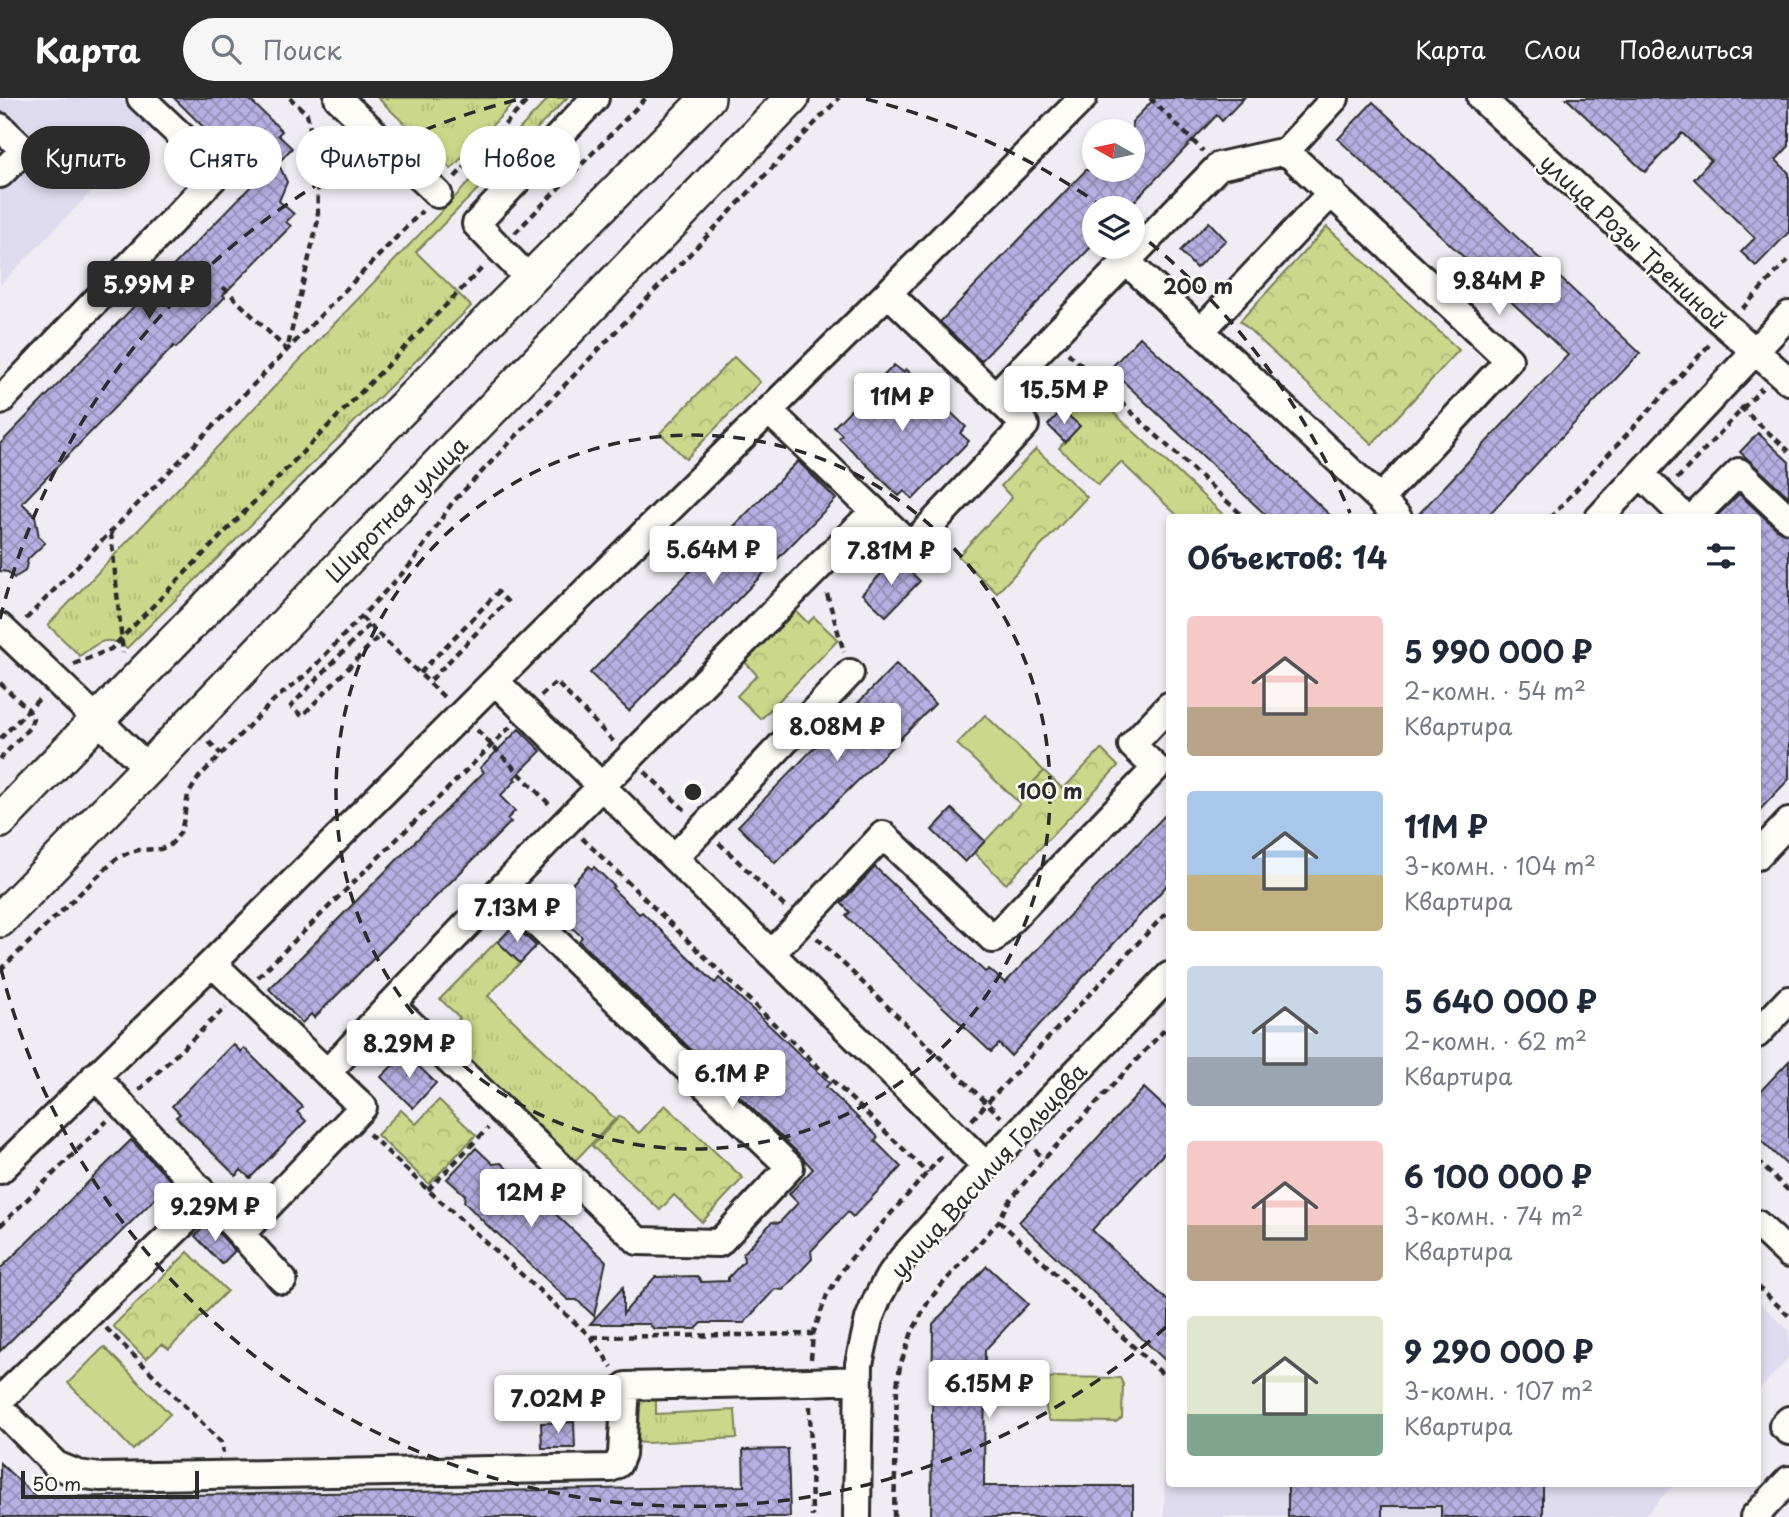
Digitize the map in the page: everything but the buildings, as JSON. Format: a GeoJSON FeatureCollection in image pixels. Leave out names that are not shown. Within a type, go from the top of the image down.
{"type":"FeatureCollection","features":[{"type":"Feature","properties":{"kind":"main road"},"geometry":{"type":"LineString","coordinates":[[0,821],[96,719],[708,98]]}},
{"type":"Feature","properties":{"kind":"main road","name":"Широтная улица"},"geometry":{"type":"LineString","coordinates":[[0,920],[792,98]]}},
{"type":"Feature","properties":{"kind":"street"},"geometry":{"type":"LineString","coordinates":[[0,401],[219,172],[141,98]]}},
{"type":"Feature","properties":{"kind":"street"},"geometry":{"type":"LineString","coordinates":[[338,98],[438,194]]}},
{"type":"Feature","properties":{"kind":"street"},"geometry":{"type":"LineString","coordinates":[[530,280],[475,225],[595,98]]}},
{"type":"Feature","properties":{"kind":"street"},"geometry":{"type":"LineString","coordinates":[[0,1170],[1083,98]]}},
{"type":"Feature","properties":{"kind":"street"},"geometry":{"type":"LineString","coordinates":[[995,396],[1219,166],[1286,150],[1335,98]]}},
{"type":"Feature","properties":{"kind":"street","name":"улица Розы Трениной"},"geometry":{"type":"LineString","coordinates":[[1481,98],[1783,376]]}},
{"type":"Feature","properties":{"kind":"street"},"geometry":{"type":"LineString","coordinates":[[0,127],[24,150],[0,174]]}},
{"type":"Feature","properties":{"kind":"street"},"geometry":{"type":"LineString","coordinates":[[1286,150],[1509,360],[1380,499]]}},
{"type":"Feature","properties":{"kind":"street"},"geometry":{"type":"LineString","coordinates":[[1200,331],[1332,192]]}},
{"type":"Feature","properties":{"kind":"street"},"geometry":{"type":"LineString","coordinates":[[1126,261],[1394,514]]}},
{"type":"Feature","properties":{"kind":"street"},"geometry":{"type":"LineString","coordinates":[[769,411],[911,546],[1025,425],[888,293]]}},
{"type":"Feature","properties":{"kind":"street"},"geometry":{"type":"LineString","coordinates":[[1603,514],[1789,315]]}},
{"type":"Feature","properties":{"kind":"street"},"geometry":{"type":"LineString","coordinates":[[1696,514],[1739,472],[1789,519]]}},
{"type":"Feature","properties":{"kind":"street"},"geometry":{"type":"LineString","coordinates":[[1641,474],[1681,514]]}},
{"type":"Feature","properties":{"kind":"street"},"geometry":{"type":"LineString","coordinates":[[327,1073],[390,1004],[874,511]]}},
{"type":"Feature","properties":{"kind":"street"},"geometry":{"type":"LineString","coordinates":[[12,624],[96,719],[148,768]]}},
{"type":"Feature","properties":{"kind":"street"},"geometry":{"type":"LineString","coordinates":[[674,858],[850,673]]}},
{"type":"Feature","properties":{"kind":"street"},"geometry":{"type":"LineString","coordinates":[[495,681],[986,1166]]}},
{"type":"Feature","properties":{"kind":"street"},"geometry":{"type":"LineString","coordinates":[[771,954],[883,835],[993,939],[1156,768],[1132,745],[1166,709]]}},
{"type":"Feature","properties":{"kind":"street"},"geometry":{"type":"LineString","coordinates":[[1761,852],[1789,821]]}},
{"type":"Feature","properties":{"kind":"street"},"geometry":{"type":"LineString","coordinates":[[390,1004],[638,1241],[719,1243],[789,1167],[502,890]]}},
{"type":"Feature","properties":{"kind":"street"},"geometry":{"type":"LineString","coordinates":[[212,963],[363,1107],[241,1234]]}},
{"type":"Feature","properties":{"kind":"street","name":"улица Василия Гольцова"},"geometry":{"type":"LineString","coordinates":[[858,1517],[858,1380],[861,1352],[869,1319],[889,1277],[986,1166],[1166,979]]}},
{"type":"Feature","properties":{"kind":"street"},"geometry":{"type":"LineString","coordinates":[[1761,1030],[1789,1000]]}},
{"type":"Feature","properties":{"kind":"street"},"geometry":{"type":"LineString","coordinates":[[95,1076],[284,1280]]}},
{"type":"Feature","properties":{"kind":"street"},"geometry":{"type":"LineString","coordinates":[[0,1400],[208,1199]]}},
{"type":"Feature","properties":{"kind":"street"},"geometry":{"type":"LineString","coordinates":[[1761,1228],[1789,1254]]}},
{"type":"Feature","properties":{"kind":"street"},"geometry":{"type":"LineString","coordinates":[[0,1408],[56,1465],[78,1474],[100,1477],[610,1468],[618,1464],[622,1454],[626,1386],[858,1380]]}},
{"type":"Feature","properties":{"kind":"street"},"geometry":{"type":"LineString","coordinates":[[1789,1420],[1783,1426],[1789,1431]]}},
{"type":"Feature","properties":{"kind":"street"},"geometry":{"type":"LineString","coordinates":[[1754,1517],[1789,1480]]}},
{"type":"Feature","properties":{"kind":"path"},"geometry":{"type":"LineString","coordinates":[[287,350],[318,220],[317,161],[307,114],[290,98]]}},
{"type":"Feature","properties":{"kind":"path"},"geometry":{"type":"LineString","coordinates":[[12,624],[110,532],[530,98]]}},
{"type":"Feature","properties":{"kind":"path"},"geometry":{"type":"LineString","coordinates":[[70,666],[111,649],[646,98]]}},
{"type":"Feature","properties":{"kind":"path"},"geometry":{"type":"LineString","coordinates":[[0,970],[116,859],[138,850],[161,849],[175,840],[183,823],[188,795],[199,778],[274,700],[307,674],[412,563],[452,503],[839,98]]}},
{"type":"Feature","properties":{"kind":"path"},"geometry":{"type":"LineString","coordinates":[[1150,98],[1219,166]]}},
{"type":"Feature","properties":{"kind":"path"},"geometry":{"type":"LineString","coordinates":[[1554,514],[1789,259]]}},
{"type":"Feature","properties":{"kind":"path"},"geometry":{"type":"LineString","coordinates":[[223,287],[287,350]]}},
{"type":"Feature","properties":{"kind":"path"},"geometry":{"type":"LineString","coordinates":[[1052,338],[1241,514]]}},
{"type":"Feature","properties":{"kind":"path"},"geometry":{"type":"LineString","coordinates":[[1662,495],[1742,409],[1783,376]]}},
{"type":"Feature","properties":{"kind":"path"},"geometry":{"type":"LineString","coordinates":[[1721,388],[1789,451]]}},
{"type":"Feature","properties":{"kind":"path"},"geometry":{"type":"LineString","coordinates":[[110,532],[122,653],[127,659]]}},
{"type":"Feature","properties":{"kind":"path"},"geometry":{"type":"LineString","coordinates":[[819,568],[850,673]]}},
{"type":"Feature","properties":{"kind":"path"},"geometry":{"type":"LineString","coordinates":[[420,673],[498,592],[507,601],[429,682]]}},
{"type":"Feature","properties":{"kind":"path"},"geometry":{"type":"LineString","coordinates":[[361,617],[492,744],[567,823],[928,1173]]}},
{"type":"Feature","properties":{"kind":"path"},"geometry":{"type":"LineString","coordinates":[[369,625],[291,706],[302,716],[380,635]]}},
{"type":"Feature","properties":{"kind":"path"},"geometry":{"type":"LineString","coordinates":[[492,744],[556,682],[1044,1159]]}},
{"type":"Feature","properties":{"kind":"path"},"geometry":{"type":"LineString","coordinates":[[0,683],[28,709],[33,718],[30,727],[0,759]]}},
{"type":"Feature","properties":{"kind":"path"},"geometry":{"type":"LineString","coordinates":[[0,739],[28,709]]}},
{"type":"Feature","properties":{"kind":"path"},"geometry":{"type":"LineString","coordinates":[[957,1138],[986,1103],[1166,913]]}},
{"type":"Feature","properties":{"kind":"path"},"geometry":{"type":"LineString","coordinates":[[894,1517],[897,1386],[905,1349],[919,1318],[933,1295],[999,1221],[1007,1204],[1044,1159],[1166,1028]]}},
{"type":"Feature","properties":{"kind":"path"},"geometry":{"type":"LineString","coordinates":[[428,1190],[504,1112]]}},
{"type":"Feature","properties":{"kind":"path"},"geometry":{"type":"LineString","coordinates":[[353,1119],[592,1338],[626,1386]]}},
{"type":"Feature","properties":{"kind":"path"},"geometry":{"type":"LineString","coordinates":[[1761,1165],[1789,1191]]}},
{"type":"Feature","properties":{"kind":"path"},"geometry":{"type":"LineString","coordinates":[[999,1221],[1166,1377]]}},
{"type":"Feature","properties":{"kind":"path"},"geometry":{"type":"LineString","coordinates":[[1761,1290],[1789,1316]]}},
{"type":"Feature","properties":{"kind":"path"},"geometry":{"type":"LineString","coordinates":[[90,1312],[222,1442],[228,1475]]}},
{"type":"Feature","properties":{"kind":"path"},"geometry":{"type":"LineString","coordinates":[[592,1338],[813,1334]]}},
{"type":"Feature","properties":{"kind":"shaded area"},"geometry":{"type":"Polygon","coordinates":[[[0,98],[121,98],[150,126],[21,126],[21,189],[94,189],[0,285],[0,98]]]}},
{"type":"Feature","properties":{"kind":"shaded area"},"geometry":{"type":"Polygon","coordinates":[[[1761,1304],[1789,1331],[1789,1357],[1761,1388],[1761,1304]]]}},
{"type":"Feature","properties":{"kind":"shaded area"},"geometry":{"type":"Polygon","coordinates":[[[1165,1391],[1166,1487],[1671,1487],[1644,1517],[1164,1517],[1165,1391]]]}},
{"type":"Feature","properties":{"kind":"green space"},"geometry":{"type":"Polygon","coordinates":[[[378,98],[518,98],[492,126],[460,126],[460,159],[451,169],[446,164],[446,126],[407,126],[378,98]]]}},
{"type":"Feature","properties":{"kind":"green space"},"geometry":{"type":"Polygon","coordinates":[[[549,98],[567,98],[540,126],[522,126],[549,98]]]}},
{"type":"Feature","properties":{"kind":"green space"},"geometry":{"type":"Polygon","coordinates":[[[462,189],[478,189],[416,252],[471,306],[127,648],[113,641],[102,641],[80,656],[48,625],[462,189]]]}},
{"type":"Feature","properties":{"kind":"green space"},"geometry":{"type":"Polygon","coordinates":[[[1327,227],[1459,350],[1372,444],[1240,321],[1327,227]]]}},
{"type":"Feature","properties":{"kind":"green space"},"geometry":{"type":"Polygon","coordinates":[[[734,357],[760,382],[686,459],[660,433],[734,357]]]}},
{"type":"Feature","properties":{"kind":"green space"},"geometry":{"type":"Polygon","coordinates":[[[1063,366],[1223,514],[1176,514],[1121,462],[1098,485],[1059,448],[1079,426],[1062,410],[1059,413],[1038,393],[1063,366]]]}},
{"type":"Feature","properties":{"kind":"green space"},"geometry":{"type":"Polygon","coordinates":[[[1036,449],[1087,497],[997,593],[958,556],[1012,498],[1001,486],[1036,449]]]}},
{"type":"Feature","properties":{"kind":"green space"},"geometry":{"type":"Polygon","coordinates":[[[794,609],[808,623],[814,617],[838,640],[761,719],[737,696],[757,675],[744,661],[794,609]]]}},
{"type":"Feature","properties":{"kind":"green space"},"geometry":{"type":"Polygon","coordinates":[[[985,715],[1044,771],[1016,800],[957,744],[985,715]]]}},
{"type":"Feature","properties":{"kind":"green space"},"geometry":{"type":"Polygon","coordinates":[[[1101,749],[1118,766],[1006,884],[974,853],[1020,804],[1016,800],[1044,771],[1063,789],[1101,749]]]}},
{"type":"Feature","properties":{"kind":"green space"},"geometry":{"type":"Polygon","coordinates":[[[497,941],[520,963],[488,996],[615,1119],[570,1166],[459,1058],[464,1052],[445,1033],[460,1018],[440,999],[497,941]]]}},
{"type":"Feature","properties":{"kind":"green space"},"geometry":{"type":"Polygon","coordinates":[[[439,1100],[476,1135],[429,1184],[377,1135],[401,1110],[416,1124],[439,1100]]]}},
{"type":"Feature","properties":{"kind":"green space"},"geometry":{"type":"Polygon","coordinates":[[[665,1105],[743,1178],[702,1222],[674,1195],[660,1210],[592,1146],[620,1116],[639,1133],[665,1105]]]}},
{"type":"Feature","properties":{"kind":"green space"},"geometry":{"type":"Polygon","coordinates":[[[188,1252],[227,1291],[169,1349],[162,1344],[146,1359],[113,1326],[188,1252]]]}},
{"type":"Feature","properties":{"kind":"green space"},"geometry":{"type":"Polygon","coordinates":[[[104,1347],[170,1414],[133,1450],[68,1383],[104,1347]]]}},
{"type":"Feature","properties":{"kind":"green space"},"geometry":{"type":"Polygon","coordinates":[[[1050,1378],[1120,1378],[1123,1384],[1122,1418],[1116,1422],[1050,1421],[1046,1393],[1050,1378]]]}},
{"type":"Feature","properties":{"kind":"green space"},"geometry":{"type":"Polygon","coordinates":[[[637,1396],[655,1396],[656,1414],[735,1410],[737,1438],[636,1442],[637,1396]]]}}]}
